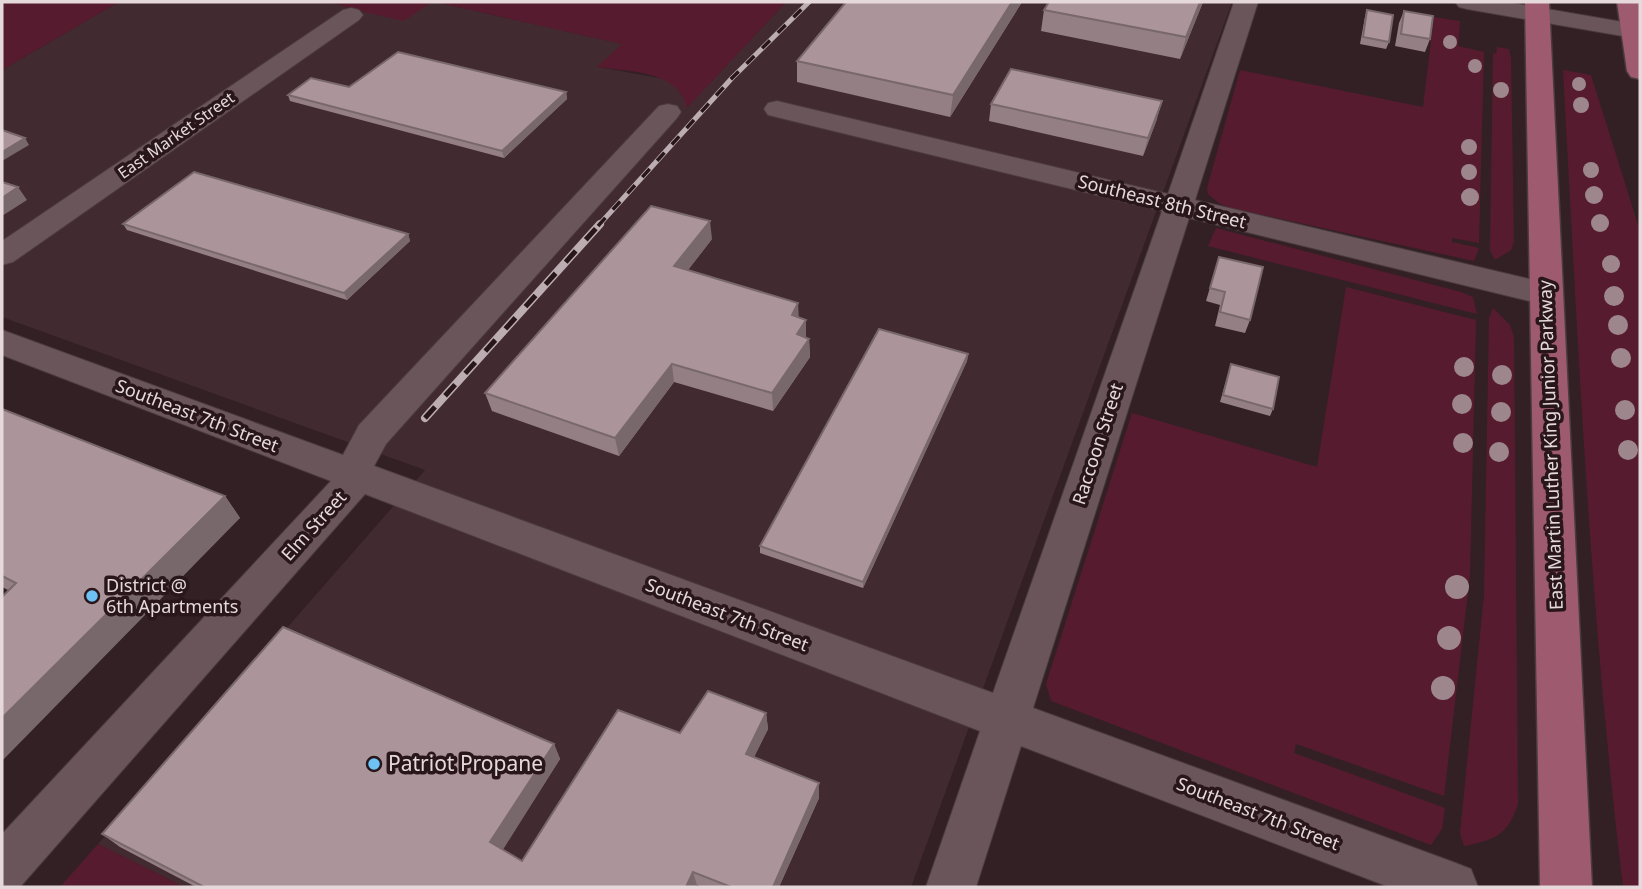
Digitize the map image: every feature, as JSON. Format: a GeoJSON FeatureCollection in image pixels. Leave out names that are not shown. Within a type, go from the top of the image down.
{"type":"FeatureCollection","features":[{"type":"Feature","properties":{"kind":"main road"},"geometry":{"type":"LineString","coordinates":[[1629,2],[1637,31],[1640,71]]}},
{"type":"Feature","properties":{"kind":"main road","name":"East Martin Luther King Junior Parkway"},"geometry":{"type":"LineString","coordinates":[[1537,8],[1566,887]]}},
{"type":"Feature","properties":{"kind":"street","name":"Raccoon Street"},"geometry":{"type":"LineString","coordinates":[[951,887],[1246,2]]}},
{"type":"Feature","properties":{"kind":"street"},"geometry":{"type":"LineString","coordinates":[[1468,2],[1537,8],[1637,31]]}},
{"type":"Feature","properties":{"kind":"street","name":"East Market Street"},"geometry":{"type":"LineString","coordinates":[[2,256],[351,15]]}},
{"type":"Feature","properties":{"kind":"street","name":"Southeast 8th Street"},"geometry":{"type":"LineString","coordinates":[[777,109],[1546,294]]}},
{"type":"Feature","properties":{"kind":"street","name":"Elm Street"},"geometry":{"type":"LineString","coordinates":[[2,870],[342,495],[351,484],[352,474],[372,435],[668,112]]}},
{"type":"Feature","properties":{"kind":"street","name":"Southeast 7th Street"},"geometry":{"type":"LineString","coordinates":[[2,342],[1453,887]]}},
{"type":"Feature","properties":{"kind":"shaded area"},"geometry":{"type":"Polygon","coordinates":[[[2,2],[119,2],[2,70],[2,2]]]}},
{"type":"Feature","properties":{"kind":"shaded area"},"geometry":{"type":"Polygon","coordinates":[[[119,2],[333,2],[351,9],[435,2],[623,44],[598,67],[664,79],[676,85],[684,94],[687,107],[786,2],[1232,2],[911,887],[184,887],[98,844],[425,470],[2,317],[2,70],[119,2]]]}},
{"type":"Feature","properties":{"kind":"shaded area"},"geometry":{"type":"Polygon","coordinates":[[[333,2],[432,2],[404,21],[351,9],[333,2]]]}},
{"type":"Feature","properties":{"kind":"shaded area"},"geometry":{"type":"Polygon","coordinates":[[[435,2],[786,2],[687,108],[674,86],[663,80],[638,72],[597,67],[622,44],[435,2]]]}},
{"type":"Feature","properties":{"kind":"shaded area"},"geometry":{"type":"Polygon","coordinates":[[[1434,17],[1460,21],[1458,46],[1484,52],[1479,243],[1452,238],[1452,242],[1479,248],[1474,261],[1231,208],[1220,204],[1208,194],[1207,188],[1240,70],[1423,107],[1434,17]]]}},
{"type":"Feature","properties":{"kind":"shaded area"},"geometry":{"type":"Polygon","coordinates":[[[1497,47],[1509,49],[1511,58],[1514,242],[1511,250],[1495,260],[1490,250],[1493,53],[1496,54],[1497,47]]]}},
{"type":"Feature","properties":{"kind":"shaded area"},"geometry":{"type":"Polygon","coordinates":[[[1563,70],[1591,75],[1640,231],[1640,887],[1623,887],[1602,683],[1586,479],[1563,70]]]}},
{"type":"Feature","properties":{"kind":"shaded area"},"geometry":{"type":"Polygon","coordinates":[[[1216,228],[1461,292],[1473,297],[1477,314],[1208,246],[1216,228]]]}},
{"type":"Feature","properties":{"kind":"shaded area"},"geometry":{"type":"Polygon","coordinates":[[[1346,287],[1476,320],[1470,575],[1444,796],[1296,744],[1294,753],[1445,808],[1442,829],[1431,845],[1051,701],[1046,684],[1132,413],[1317,467],[1346,287]]]}},
{"type":"Feature","properties":{"kind":"shaded area"},"geometry":{"type":"Polygon","coordinates":[[[1493,308],[1510,325],[1514,337],[1518,804],[1510,823],[1499,834],[1464,846],[1460,833],[1484,595],[1489,318],[1493,308]]]}},
{"type":"Feature","properties":{"kind":"shaded area"},"geometry":{"type":"Polygon","coordinates":[[[98,844],[184,887],[60,887],[98,844]]]}},
{"type":"Feature","properties":{"kind":"building"},"geometry":{"type":"Polygon","coordinates":[[[846,2],[1012,2],[953,95],[797,61],[846,2]]]}},
{"type":"Feature","properties":{"kind":"building"},"geometry":{"type":"Polygon","coordinates":[[[1049,2],[1200,2],[1186,37],[1044,10],[1049,2]]]}},
{"type":"Feature","properties":{"kind":"building"},"geometry":{"type":"Polygon","coordinates":[[[1367,10],[1393,15],[1389,42],[1363,37],[1367,10]]]}},
{"type":"Feature","properties":{"kind":"building"},"geometry":{"type":"Polygon","coordinates":[[[1404,11],[1433,16],[1430,39],[1401,34],[1404,11]]]}},
{"type":"Feature","properties":{"kind":"building"},"geometry":{"type":"Polygon","coordinates":[[[398,52],[566,92],[502,151],[288,95],[311,78],[349,87],[398,52]]]}},
{"type":"Feature","properties":{"kind":"building"},"geometry":{"type":"Polygon","coordinates":[[[1011,69],[1162,101],[1148,138],[991,104],[1011,69]]]}},
{"type":"Feature","properties":{"kind":"building"},"geometry":{"type":"Polygon","coordinates":[[[2,130],[25,138],[2,152],[2,130]]]}},
{"type":"Feature","properties":{"kind":"building"},"geometry":{"type":"Polygon","coordinates":[[[194,172],[408,234],[344,293],[123,224],[194,172]]]}},
{"type":"Feature","properties":{"kind":"building"},"geometry":{"type":"Polygon","coordinates":[[[2,182],[18,187],[2,198],[2,182]]]}},
{"type":"Feature","properties":{"kind":"building"},"geometry":{"type":"Polygon","coordinates":[[[651,206],[710,221],[674,266],[798,303],[792,315],[806,320],[797,334],[809,339],[772,393],[672,364],[615,438],[485,393],[651,206]]]}},
{"type":"Feature","properties":{"kind":"building"},"geometry":{"type":"Polygon","coordinates":[[[1219,257],[1263,267],[1250,320],[1220,312],[1225,292],[1210,288],[1219,257]]]}},
{"type":"Feature","properties":{"kind":"building"},"geometry":{"type":"Polygon","coordinates":[[[879,329],[968,354],[863,582],[760,546],[879,329]]]}},
{"type":"Feature","properties":{"kind":"building"},"geometry":{"type":"Polygon","coordinates":[[[1231,364],[1279,377],[1273,409],[1223,395],[1231,364]]]}},
{"type":"Feature","properties":{"kind":"building","name":"District @ 6th Apartments"},"geometry":{"type":"Polygon","coordinates":[[[2,409],[225,496],[2,718],[2,597],[16,583],[2,576],[2,409]]]}},
{"type":"Feature","properties":{"kind":"building","name":"Patriot Propane"},"geometry":{"type":"Polygon","coordinates":[[[283,627],[554,744],[490,842],[522,861],[618,710],[680,733],[708,691],[766,713],[746,754],[819,783],[773,887],[731,887],[693,872],[686,887],[204,887],[102,834],[283,627]]]}},
{"type":"Feature","properties":{"kind":"railway"},"geometry":{"type":"LineString","coordinates":[[598,226],[732,78],[809,2]]}},
{"type":"Feature","properties":{"kind":"railway"},"geometry":{"type":"LineString","coordinates":[[425,418],[600,224]]}},
{"type":"Feature","properties":{"kind":"place","name":"District @ 6th Apartments"},"geometry":{"type":"Point","coordinates":[92,596]}},
{"type":"Feature","properties":{"kind":"place","name":"Patriot Propane"},"geometry":{"type":"Point","coordinates":[374,764]}}]}
